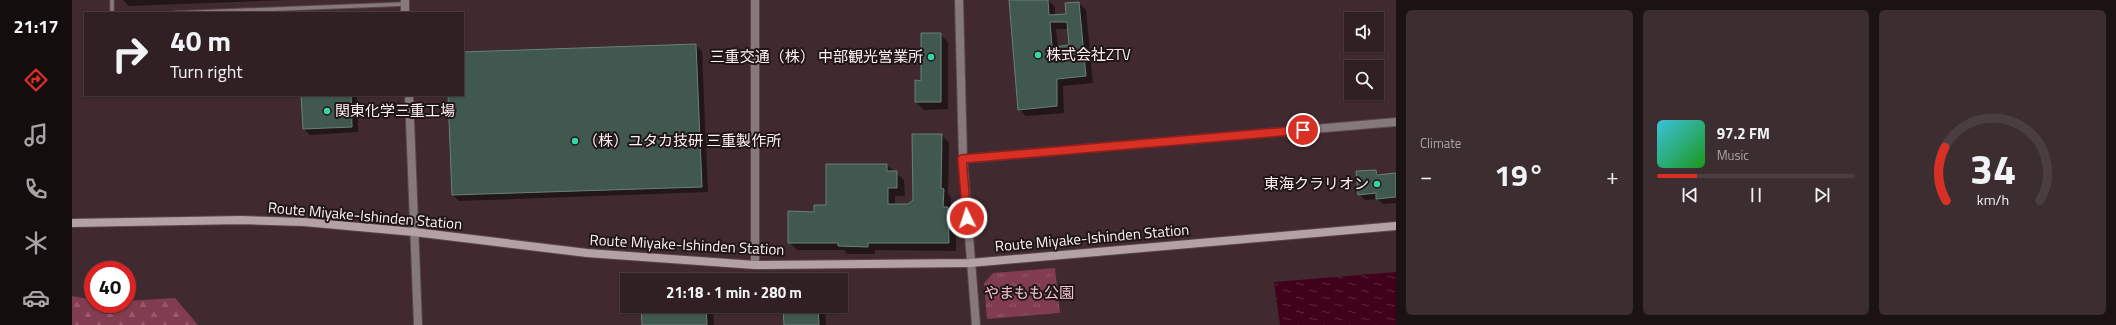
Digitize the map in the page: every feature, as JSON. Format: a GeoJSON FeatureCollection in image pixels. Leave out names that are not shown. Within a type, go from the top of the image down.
{"type":"FeatureCollection","features":[{"type":"Feature","properties":{"kind":"main road","name":"Route Miyake-Ishinden Station"},"geometry":{"type":"LineString","coordinates":[[72,223],[242,220],[304,222],[414,232],[587,253],[755,265],[970,263],[1396,226]]}},
{"type":"Feature","properties":{"kind":"street"},"geometry":{"type":"LineString","coordinates":[[755,0],[755,265]]}},
{"type":"Feature","properties":{"kind":"street"},"geometry":{"type":"LineString","coordinates":[[959,0],[962,159],[976,325]]}},
{"type":"Feature","properties":{"kind":"street"},"geometry":{"type":"LineString","coordinates":[[409,96],[418,325]]}},
{"type":"Feature","properties":{"kind":"street"},"geometry":{"type":"LineString","coordinates":[[962,159],[1396,122]]}},
{"type":"Feature","properties":{"kind":"lane"},"geometry":{"type":"LineString","coordinates":[[112,0],[112,12]]}},
{"type":"Feature","properties":{"kind":"lane"},"geometry":{"type":"LineString","coordinates":[[365,0],[365,5]]}},
{"type":"Feature","properties":{"kind":"lane"},"geometry":{"type":"LineString","coordinates":[[199,12],[405,2]]}},
{"type":"Feature","properties":{"kind":"green space","name":"やまもも公園"},"geometry":{"type":"Polygon","coordinates":[[[1055,268],[1060,313],[987,319],[984,283],[993,273],[1055,268]]]}},
{"type":"Feature","properties":{"kind":"green space"},"geometry":{"type":"Polygon","coordinates":[[[72,296],[84,298],[84,313],[136,313],[136,300],[175,298],[198,325],[72,325],[72,296]]]}},
{"type":"Feature","properties":{"kind":"water"},"geometry":{"type":"Polygon","coordinates":[[[1396,272],[1396,325],[1280,325],[1274,282],[1396,272]]]}},
{"type":"Feature","properties":{"kind":"building","name":"株式会社ZTV"},"geometry":{"type":"Polygon","coordinates":[[[1009,0],[1048,0],[1049,15],[1066,14],[1065,3],[1079,2],[1086,76],[1057,79],[1057,106],[1018,110],[1009,0]],[[1050,22],[1052,47],[1069,45],[1067,22],[1050,22]]]}},
{"type":"Feature","properties":{"kind":"building","name":"三重交通（株） 中部観光営業所"},"geometry":{"type":"Polygon","coordinates":[[[921,33],[941,33],[941,102],[915,102],[915,80],[921,81],[921,33]]]}},
{"type":"Feature","properties":{"kind":"building","name":"（株）ユタカ技研 三重製作所"},"geometry":{"type":"Polygon","coordinates":[[[696,44],[702,187],[452,195],[448,96],[464,96],[464,52],[696,44]]]}},
{"type":"Feature","properties":{"kind":"building","name":"関東化学三重工場"},"geometry":{"type":"Polygon","coordinates":[[[301,96],[351,96],[352,127],[303,129],[301,96]]]}},
{"type":"Feature","properties":{"kind":"building"},"geometry":{"type":"Polygon","coordinates":[[[912,134],[942,134],[941,188],[944,189],[943,207],[948,207],[949,243],[868,243],[868,247],[838,246],[838,243],[788,243],[788,211],[814,212],[814,205],[826,205],[826,164],[887,164],[887,171],[897,171],[897,188],[888,188],[888,204],[908,204],[913,200],[912,134]]]}},
{"type":"Feature","properties":{"kind":"building","name":"東海クラリオン"},"geometry":{"type":"Polygon","coordinates":[[[1376,170],[1377,175],[1396,173],[1396,197],[1376,199],[1376,193],[1358,195],[1356,171],[1376,170]]]}},
{"type":"Feature","properties":{"kind":"building"},"geometry":{"type":"Polygon","coordinates":[[[641,313],[706,313],[707,325],[642,325],[641,313]]]}},
{"type":"Feature","properties":{"kind":"building"},"geometry":{"type":"Polygon","coordinates":[[[783,313],[818,313],[819,325],[784,325],[783,313]]]}},
{"type":"Feature","properties":{"kind":"place","name":"株式会社ZTV"},"geometry":{"type":"Point","coordinates":[1038,55]}},
{"type":"Feature","properties":{"kind":"place","name":"三重交通（株） 中部観光営業所"},"geometry":{"type":"Point","coordinates":[931,57]}},
{"type":"Feature","properties":{"kind":"place","name":"関東化学三重工場"},"geometry":{"type":"Point","coordinates":[327,111]}},
{"type":"Feature","properties":{"kind":"place","name":"（株）ユタカ技研 三重製作所"},"geometry":{"type":"Point","coordinates":[575,141]}},
{"type":"Feature","properties":{"kind":"place","name":"東海クラリオン"},"geometry":{"type":"Point","coordinates":[1377,184]}},
{"type":"Feature","properties":{"kind":"route"},"geometry":{"type":"LineString","coordinates":[[967,218],[962,159],[1303,130]]}}]}
